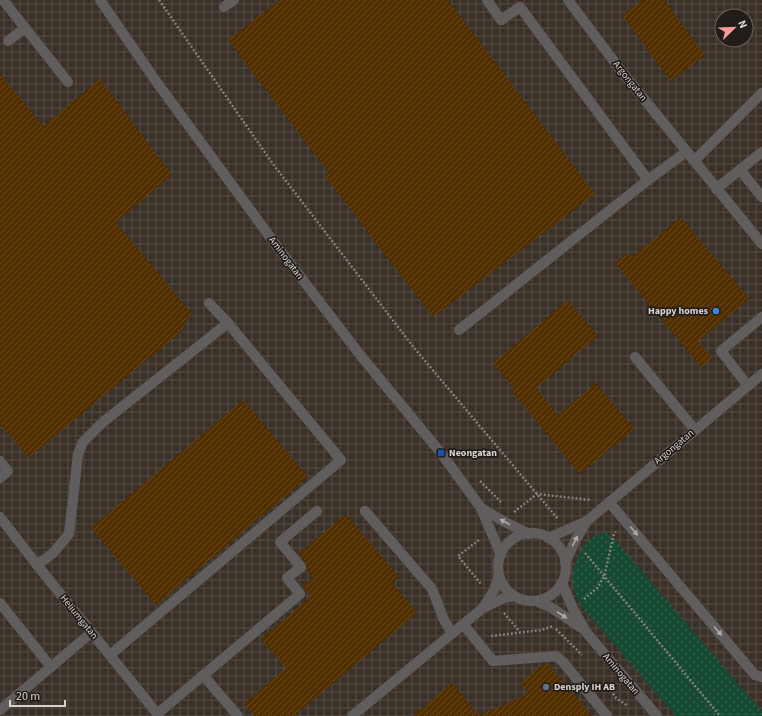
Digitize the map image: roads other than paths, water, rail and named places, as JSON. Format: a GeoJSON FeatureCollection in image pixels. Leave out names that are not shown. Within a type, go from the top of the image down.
{"type":"FeatureCollection","features":[{"type":"Feature","properties":{"kind":"street"},"geometry":{"type":"LineString","coordinates":[[3,0],[68,82]]}},
{"type":"Feature","properties":{"kind":"street","name":"Aminogatan"},"geometry":{"type":"LineString","coordinates":[[100,0],[158,84],[231,185],[361,356],[441,453],[481,508],[500,554]]}},
{"type":"Feature","properties":{"kind":"street"},"geometry":{"type":"LineString","coordinates":[[224,7],[234,0]]}},
{"type":"Feature","properties":{"kind":"street"},"geometry":{"type":"LineString","coordinates":[[487,0],[501,20],[520,7],[648,180]]}},
{"type":"Feature","properties":{"kind":"street","name":"Argongatan"},"geometry":{"type":"LineString","coordinates":[[568,0],[622,72],[762,244]]}},
{"type":"Feature","properties":{"kind":"street"},"geometry":{"type":"LineString","coordinates":[[8,41],[25,28]]}},
{"type":"Feature","properties":{"kind":"street"},"geometry":{"type":"LineString","coordinates":[[694,161],[762,93]]}},
{"type":"Feature","properties":{"kind":"street"},"geometry":{"type":"LineString","coordinates":[[459,330],[648,180],[686,152]]}},
{"type":"Feature","properties":{"kind":"street"},"geometry":{"type":"LineString","coordinates":[[716,189],[762,152]]}},
{"type":"Feature","properties":{"kind":"street"},"geometry":{"type":"LineString","coordinates":[[740,170],[762,197]]}},
{"type":"Feature","properties":{"kind":"street"},"geometry":{"type":"LineString","coordinates":[[110,655],[342,460],[228,323],[209,303]]}},
{"type":"Feature","properties":{"kind":"street"},"geometry":{"type":"LineString","coordinates":[[748,386],[721,351],[762,317]]}},
{"type":"Feature","properties":{"kind":"street"},"geometry":{"type":"LineString","coordinates":[[38,565],[53,553],[68,534],[78,454],[83,442],[103,422],[228,323]]}},
{"type":"Feature","properties":{"kind":"street"},"geometry":{"type":"LineString","coordinates":[[635,357],[694,430]]}},
{"type":"Feature","properties":{"kind":"street","name":"Argongatan"},"geometry":{"type":"LineString","coordinates":[[548,538],[587,521],[762,374]]}},
{"type":"Feature","properties":{"kind":"street"},"geometry":{"type":"LineString","coordinates":[[0,461],[8,472],[0,478]]}},
{"type":"Feature","properties":{"kind":"street"},"geometry":{"type":"LineString","coordinates":[[609,502],[755,675],[762,677]]}},
{"type":"Feature","properties":{"kind":"street","name":"Aminogatan"},"geometry":{"type":"LineString","coordinates":[[481,508],[529,534]]}},
{"type":"Feature","properties":{"kind":"street"},"geometry":{"type":"LineString","coordinates":[[158,715],[203,675],[300,594],[287,578],[301,567],[280,542],[317,511]]}},
{"type":"Feature","properties":{"kind":"street"},"geometry":{"type":"LineString","coordinates":[[365,512],[432,589],[444,620],[452,633]]}},
{"type":"Feature","properties":{"kind":"street","name":"Heliumgatan"},"geometry":{"type":"LineString","coordinates":[[0,517],[158,715]]}},
{"type":"Feature","properties":{"kind":"street","name":"Argongatan"},"geometry":{"type":"LineString","coordinates":[[565,563],[575,541],[587,521]]}},
{"type":"Feature","properties":{"kind":"street"},"geometry":{"type":"LineString","coordinates":[[539,534],[548,538],[556,544],[562,553],[565,563],[565,573],[562,583],[556,592],[547,598],[536,601],[525,600],[514,596],[505,587],[499,575],[498,568],[500,554],[505,546],[520,536],[539,534]]}},
{"type":"Feature","properties":{"kind":"street"},"geometry":{"type":"LineString","coordinates":[[483,608],[494,590],[499,575]]}},
{"type":"Feature","properties":{"kind":"street","name":"Aminogatan"},"geometry":{"type":"LineString","coordinates":[[562,583],[573,609],[586,632],[657,716]]}},
{"type":"Feature","properties":{"kind":"street"},"geometry":{"type":"LineString","coordinates":[[352,716],[483,608],[504,598],[514,596]]}},
{"type":"Feature","properties":{"kind":"street","name":"Aminogatan"},"geometry":{"type":"LineString","coordinates":[[536,601],[552,608],[586,632]]}},
{"type":"Feature","properties":{"kind":"street"},"geometry":{"type":"LineString","coordinates":[[0,603],[51,667]]}},
{"type":"Feature","properties":{"kind":"street"},"geometry":{"type":"LineString","coordinates":[[463,624],[493,661],[556,656],[563,662],[607,716]]}},
{"type":"Feature","properties":{"kind":"street"},"geometry":{"type":"LineString","coordinates":[[0,710],[91,632]]}},
{"type":"Feature","properties":{"kind":"street"},"geometry":{"type":"LineString","coordinates":[[203,675],[238,716]]}},
{"type":"Feature","properties":{"kind":"place","name":"Happy homes"},"geometry":{"type":"Point","coordinates":[716,311]}},
{"type":"Feature","properties":{"kind":"place","name":"Neongatan"},"geometry":{"type":"Point","coordinates":[441,453]}},
{"type":"Feature","properties":{"kind":"place","name":"Densply IH AB"},"geometry":{"type":"Point","coordinates":[546,687]}}]}
